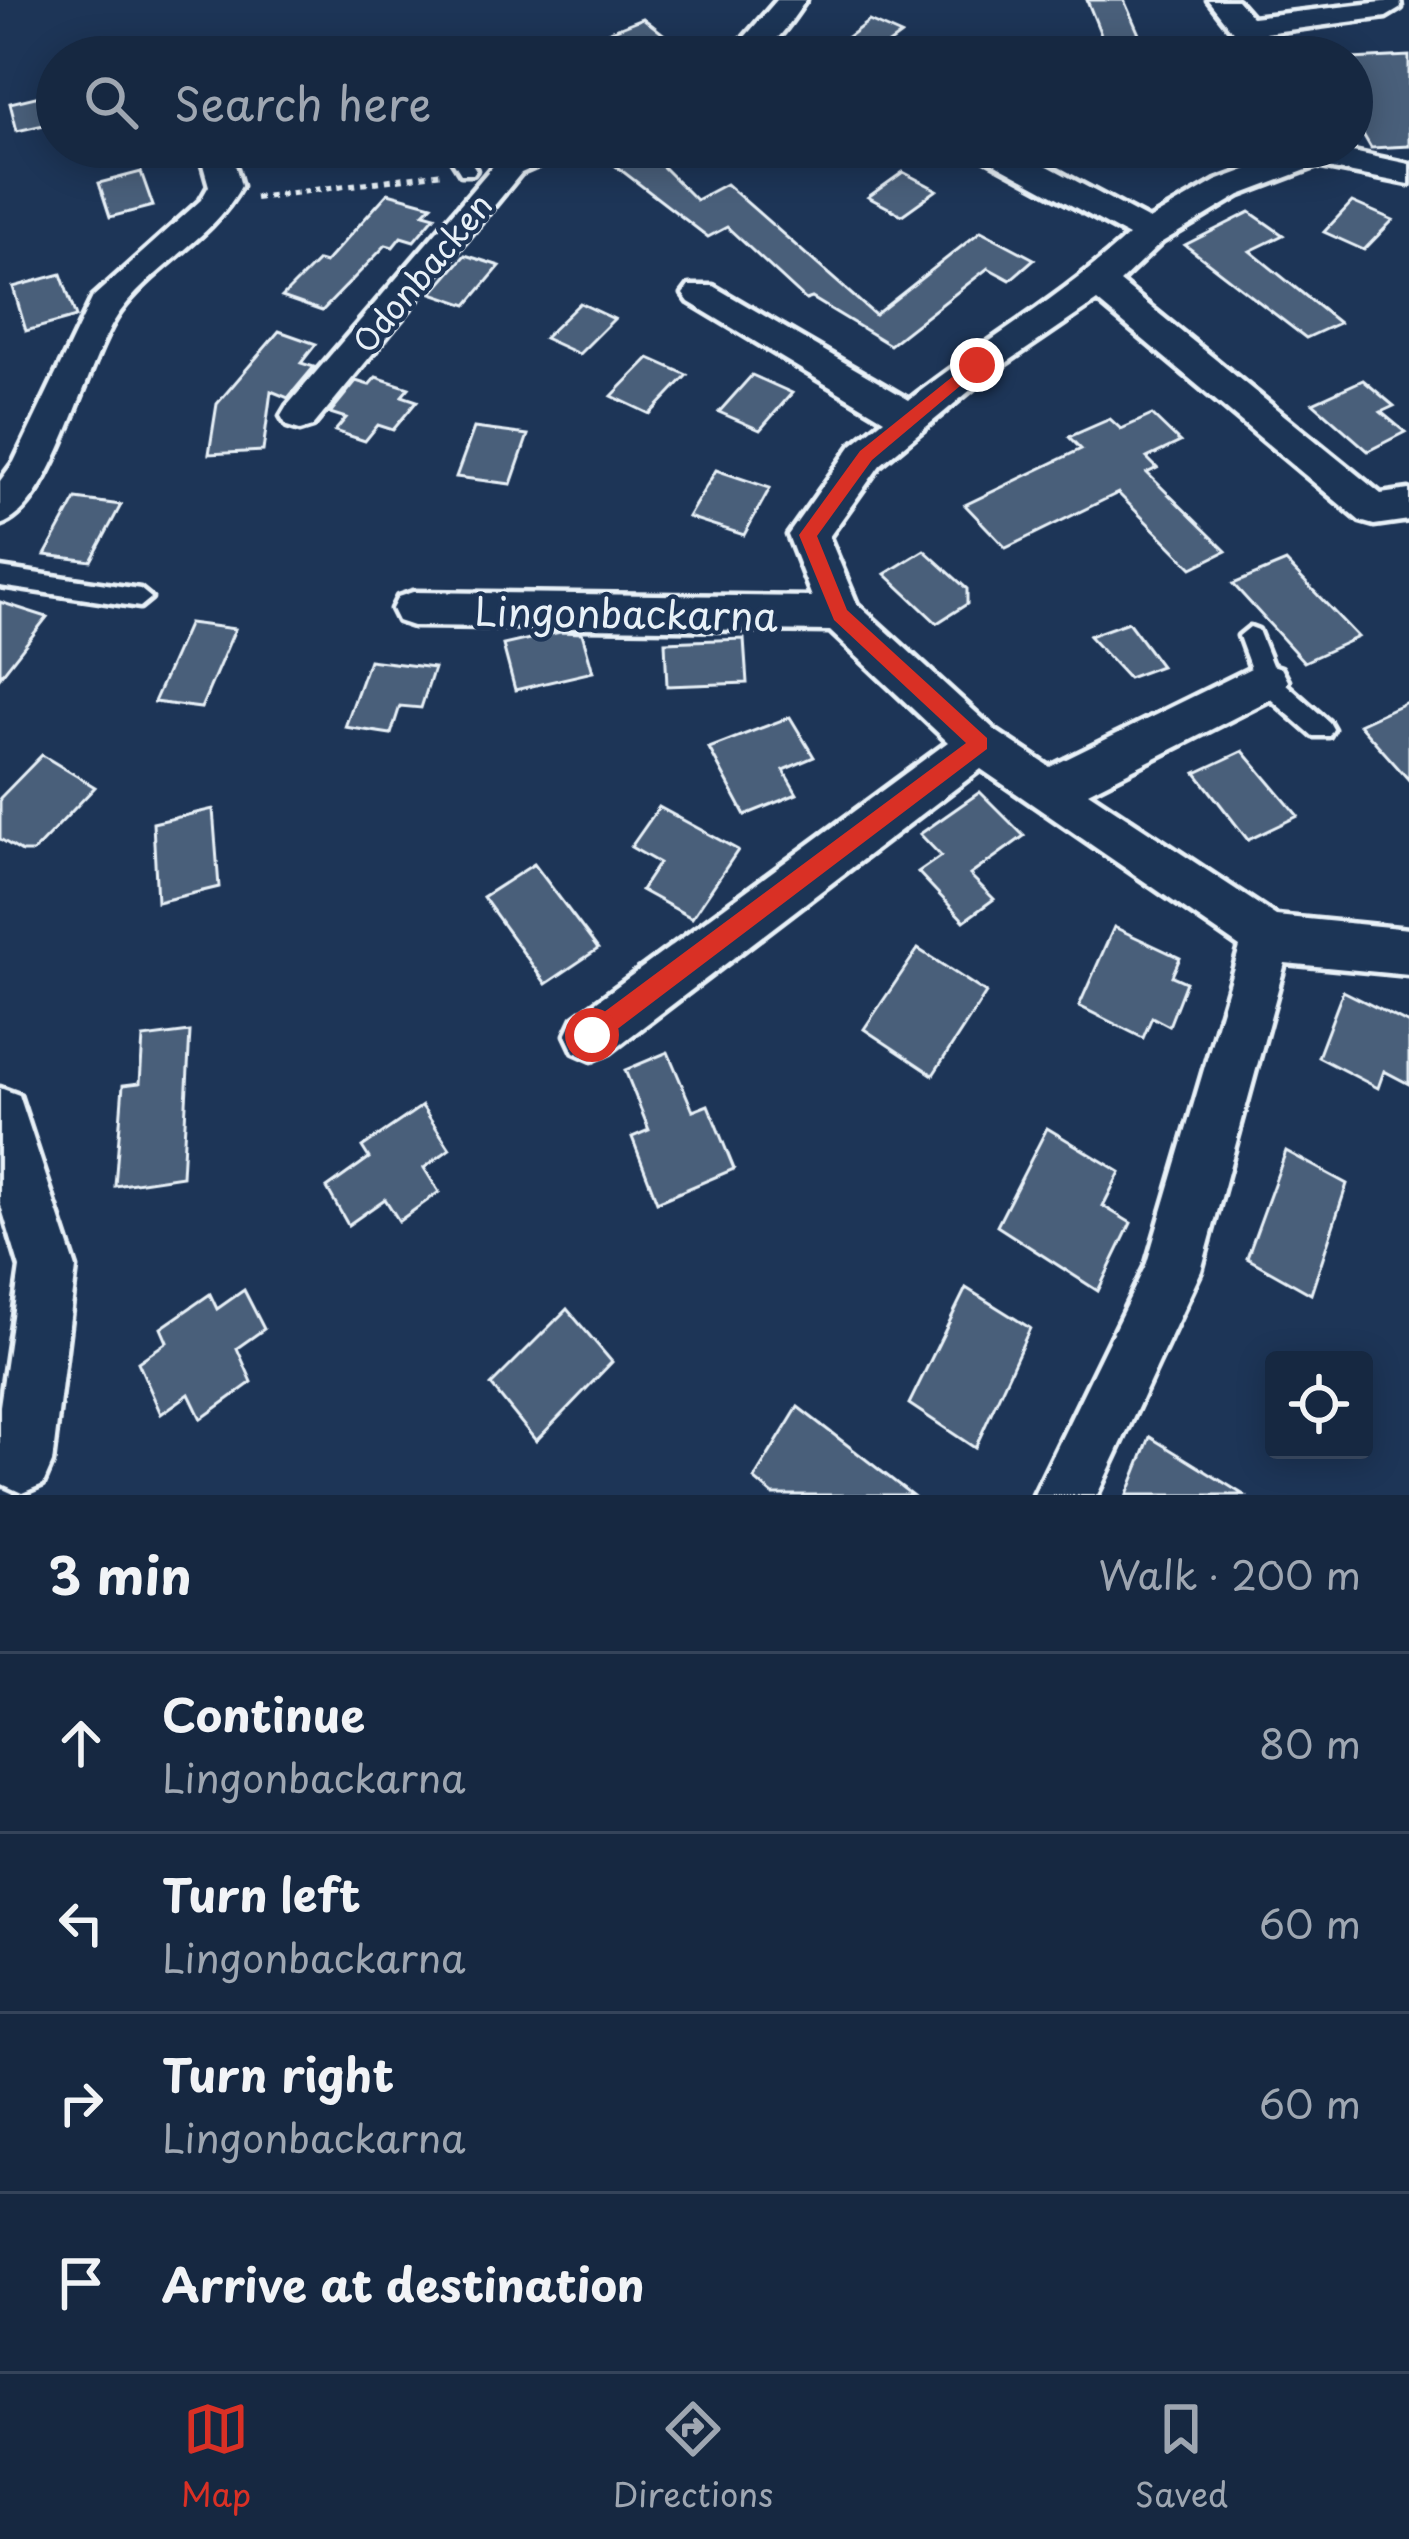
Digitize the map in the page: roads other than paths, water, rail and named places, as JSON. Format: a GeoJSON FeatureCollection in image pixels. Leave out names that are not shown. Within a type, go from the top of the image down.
{"type":"FeatureCollection","features":[{"type":"Feature","properties":{"kind":"street"},"geometry":{"type":"LineString","coordinates":[[762,36],[792,0]]}},
{"type":"Feature","properties":{"kind":"street"},"geometry":{"type":"LineString","coordinates":[[1222,0],[1251,36]]}},
{"type":"Feature","properties":{"kind":"street"},"geometry":{"type":"LineString","coordinates":[[1243,27],[1386,8],[1386,0]]}},
{"type":"Feature","properties":{"kind":"street","name":"Lingonbackarna"},"geometry":{"type":"LineString","coordinates":[[1373,165],[1409,174]]}},
{"type":"Feature","properties":{"kind":"street"},"geometry":{"type":"LineString","coordinates":[[0,510],[31,468],[106,305],[214,206],[225,186],[220,168]]}},
{"type":"Feature","properties":{"kind":"street","name":"Odonbacken"},"geometry":{"type":"LineString","coordinates":[[300,416],[508,168]]}},
{"type":"Feature","properties":{"kind":"street"},"geometry":{"type":"LineString","coordinates":[[1027,168],[1150,234]]}},
{"type":"Feature","properties":{"kind":"street","name":"Lingonbackarna"},"geometry":{"type":"LineString","coordinates":[[1274,168],[1228,188],[1150,234],[1098,283],[977,365],[866,455],[808,535],[840,614],[980,743],[1267,938],[1409,952]]}},
{"type":"Feature","properties":{"kind":"street"},"geometry":{"type":"LineString","coordinates":[[1098,283],[1374,510],[1409,505]]}},
{"type":"Feature","properties":{"kind":"street"},"geometry":{"type":"LineString","coordinates":[[700,294],[913,419]]}},
{"type":"Feature","properties":{"kind":"street","name":"Lingonbackarna"},"geometry":{"type":"LineString","coordinates":[[413,609],[840,614]]}},
{"type":"Feature","properties":{"kind":"street"},"geometry":{"type":"LineString","coordinates":[[1050,789],[1266,681]]}},
{"type":"Feature","properties":{"kind":"street"},"geometry":{"type":"LineString","coordinates":[[592,1035],[980,743]]}},
{"type":"Feature","properties":{"kind":"street"},"geometry":{"type":"LineString","coordinates":[[1065,1495],[1173,1271],[1267,938]]}},
{"type":"Feature","properties":{"kind":"street"},"geometry":{"type":"LineString","coordinates":[[0,1114],[47,1268],[20,1342],[22,1462]]}},
{"type":"Feature","properties":{"kind":"lane"},"geometry":{"type":"LineString","coordinates":[[0,577],[140,598]]}},
{"type":"Feature","properties":{"kind":"lane"},"geometry":{"type":"LineString","coordinates":[[1250,636],[1266,681],[1321,729]]}}]}
